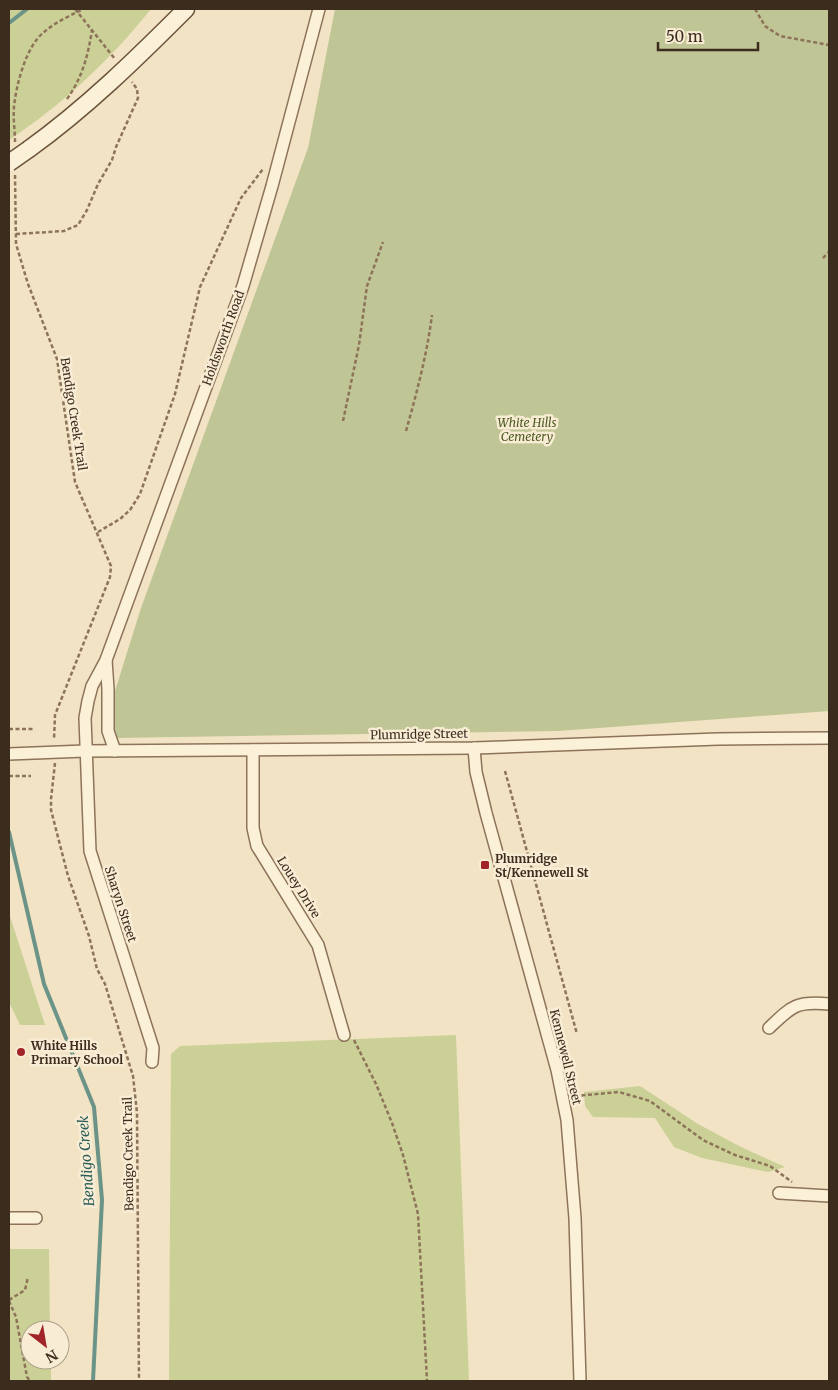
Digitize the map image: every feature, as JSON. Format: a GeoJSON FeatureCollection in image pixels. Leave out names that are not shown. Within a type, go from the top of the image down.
{"type":"FeatureCollection","features":[{"type":"Feature","properties":{"kind":"main road"},"geometry":{"type":"LineString","coordinates":[[156,39],[180,9]]}},
{"type":"Feature","properties":{"kind":"main road"},"geometry":{"type":"LineString","coordinates":[[17,159],[94,98],[186,9]]}},
{"type":"Feature","properties":{"kind":"street","name":"Holdsworth Road"},"geometry":{"type":"LineString","coordinates":[[85,751],[85,718],[92,686],[106,660],[243,286],[272,186],[319,9]]}},
{"type":"Feature","properties":{"kind":"street","name":"Holdsworth Road"},"geometry":{"type":"LineString","coordinates":[[106,660],[108,732],[115,751]]}},
{"type":"Feature","properties":{"kind":"street","name":"Plumridge Street"},"geometry":{"type":"LineString","coordinates":[[14,754],[85,751],[474,748],[718,739],[829,738]]}},
{"type":"Feature","properties":{"kind":"street","name":"Kennewell Street"},"geometry":{"type":"LineString","coordinates":[[474,748],[476,772],[486,813],[563,1098],[570,1144],[575,1218],[580,1381]]}},
{"type":"Feature","properties":{"kind":"street","name":"Louey Drive"},"geometry":{"type":"LineString","coordinates":[[253,750],[254,828],[257,846],[318,946],[348,1037]]}},
{"type":"Feature","properties":{"kind":"street","name":"Sharyn Street"},"geometry":{"type":"LineString","coordinates":[[85,751],[90,851],[153,1048],[152,1062]]}},
{"type":"Feature","properties":{"kind":"street"},"geometry":{"type":"LineString","coordinates":[[769,1028],[796,1005],[805,1003],[829,1004]]}},
{"type":"Feature","properties":{"kind":"street"},"geometry":{"type":"LineString","coordinates":[[779,1194],[829,1196]]}},
{"type":"Feature","properties":{"kind":"street"},"geometry":{"type":"LineString","coordinates":[[9,1218],[36,1218]]}},
{"type":"Feature","properties":{"kind":"path","name":"Bendigo Creek Trail"},"geometry":{"type":"LineString","coordinates":[[54,744],[55,716],[112,572],[98,532],[76,482],[57,359],[28,284],[16,244],[17,159],[14,103],[20,76],[31,48],[46,31],[76,10],[83,9]]}},
{"type":"Feature","properties":{"kind":"path"},"geometry":{"type":"LineString","coordinates":[[755,9],[765,26],[780,36],[829,44]]}},
{"type":"Feature","properties":{"kind":"path"},"geometry":{"type":"LineString","coordinates":[[76,10],[116,61]]}},
{"type":"Feature","properties":{"kind":"path"},"geometry":{"type":"LineString","coordinates":[[66,101],[82,74],[92,30]]}},
{"type":"Feature","properties":{"kind":"path"},"geometry":{"type":"LineString","coordinates":[[16,234],[64,231],[78,225],[112,160],[138,98],[137,89],[130,80]]}},
{"type":"Feature","properties":{"kind":"path"},"geometry":{"type":"LineString","coordinates":[[98,532],[120,519],[130,510],[140,494],[175,394],[197,299],[205,275],[241,198],[268,163]]}},
{"type":"Feature","properties":{"kind":"path"},"geometry":{"type":"LineString","coordinates":[[343,421],[359,345],[368,286],[383,242]]}},
{"type":"Feature","properties":{"kind":"path"},"geometry":{"type":"LineString","coordinates":[[823,258],[829,252]]}},
{"type":"Feature","properties":{"kind":"path"},"geometry":{"type":"LineString","coordinates":[[406,431],[420,384],[432,315]]}},
{"type":"Feature","properties":{"kind":"path"},"geometry":{"type":"LineString","coordinates":[[9,729],[33,729]]}},
{"type":"Feature","properties":{"kind":"path","name":"Bendigo Creek Trail"},"geometry":{"type":"LineString","coordinates":[[55,759],[50,805],[62,855],[89,936],[97,969],[107,992],[135,1088],[137,1113],[139,1381]]}},
{"type":"Feature","properties":{"kind":"path"},"geometry":{"type":"LineString","coordinates":[[505,771],[577,1034]]}},
{"type":"Feature","properties":{"kind":"path"},"geometry":{"type":"LineString","coordinates":[[9,776],[31,776]]}},
{"type":"Feature","properties":{"kind":"path"},"geometry":{"type":"LineString","coordinates":[[348,1037],[376,1084],[392,1123],[403,1155],[418,1214],[427,1381]]}},
{"type":"Feature","properties":{"kind":"path"},"geometry":{"type":"LineString","coordinates":[[563,1098],[584,1094],[619,1092],[650,1102],[703,1140],[735,1155],[770,1166],[793,1183],[795,1194]]}},
{"type":"Feature","properties":{"kind":"path"},"geometry":{"type":"LineString","coordinates":[[28,1277],[25,1290],[9,1300],[16,1317],[27,1377],[30,1381]]}},
{"type":"Feature","properties":{"kind":"green space"},"geometry":{"type":"Polygon","coordinates":[[[9,9],[151,9],[136,28],[85,80],[48,112],[9,140],[9,9]]]}},
{"type":"Feature","properties":{"kind":"green space","name":"White Hills Cemetery"},"geometry":{"type":"Polygon","coordinates":[[[335,9],[829,9],[829,711],[558,731],[115,738],[115,691],[141,608],[308,148],[335,9]]]}},
{"type":"Feature","properties":{"kind":"green space"},"geometry":{"type":"Polygon","coordinates":[[[9,913],[45,1025],[20,1025],[9,1002],[9,913]]]}},
{"type":"Feature","properties":{"kind":"green space"},"geometry":{"type":"Polygon","coordinates":[[[456,1035],[469,1381],[169,1381],[171,1054],[180,1046],[456,1035]]]}},
{"type":"Feature","properties":{"kind":"green space"},"geometry":{"type":"Polygon","coordinates":[[[640,1086],[698,1124],[741,1147],[785,1167],[768,1172],[702,1158],[674,1147],[655,1118],[593,1117],[585,1106],[584,1092],[640,1086]]]}},
{"type":"Feature","properties":{"kind":"green space"},"geometry":{"type":"Polygon","coordinates":[[[9,1249],[49,1249],[50,1320],[20,1320],[20,1370],[51,1370],[51,1381],[9,1381],[9,1249]]]}},
{"type":"Feature","properties":{"kind":"waterway"},"geometry":{"type":"LineString","coordinates":[[9,23],[27,9]]}},
{"type":"Feature","properties":{"kind":"waterway","name":"Bendigo Creek"},"geometry":{"type":"LineString","coordinates":[[9,832],[44,984],[94,1107],[102,1200],[93,1381]]}},
{"type":"Feature","properties":{"kind":"place","name":"Plumridge St/Kennewell St"},"geometry":{"type":"Point","coordinates":[485,865]}},
{"type":"Feature","properties":{"kind":"place","name":"White Hills Primary School"},"geometry":{"type":"Point","coordinates":[21,1052]}}]}
